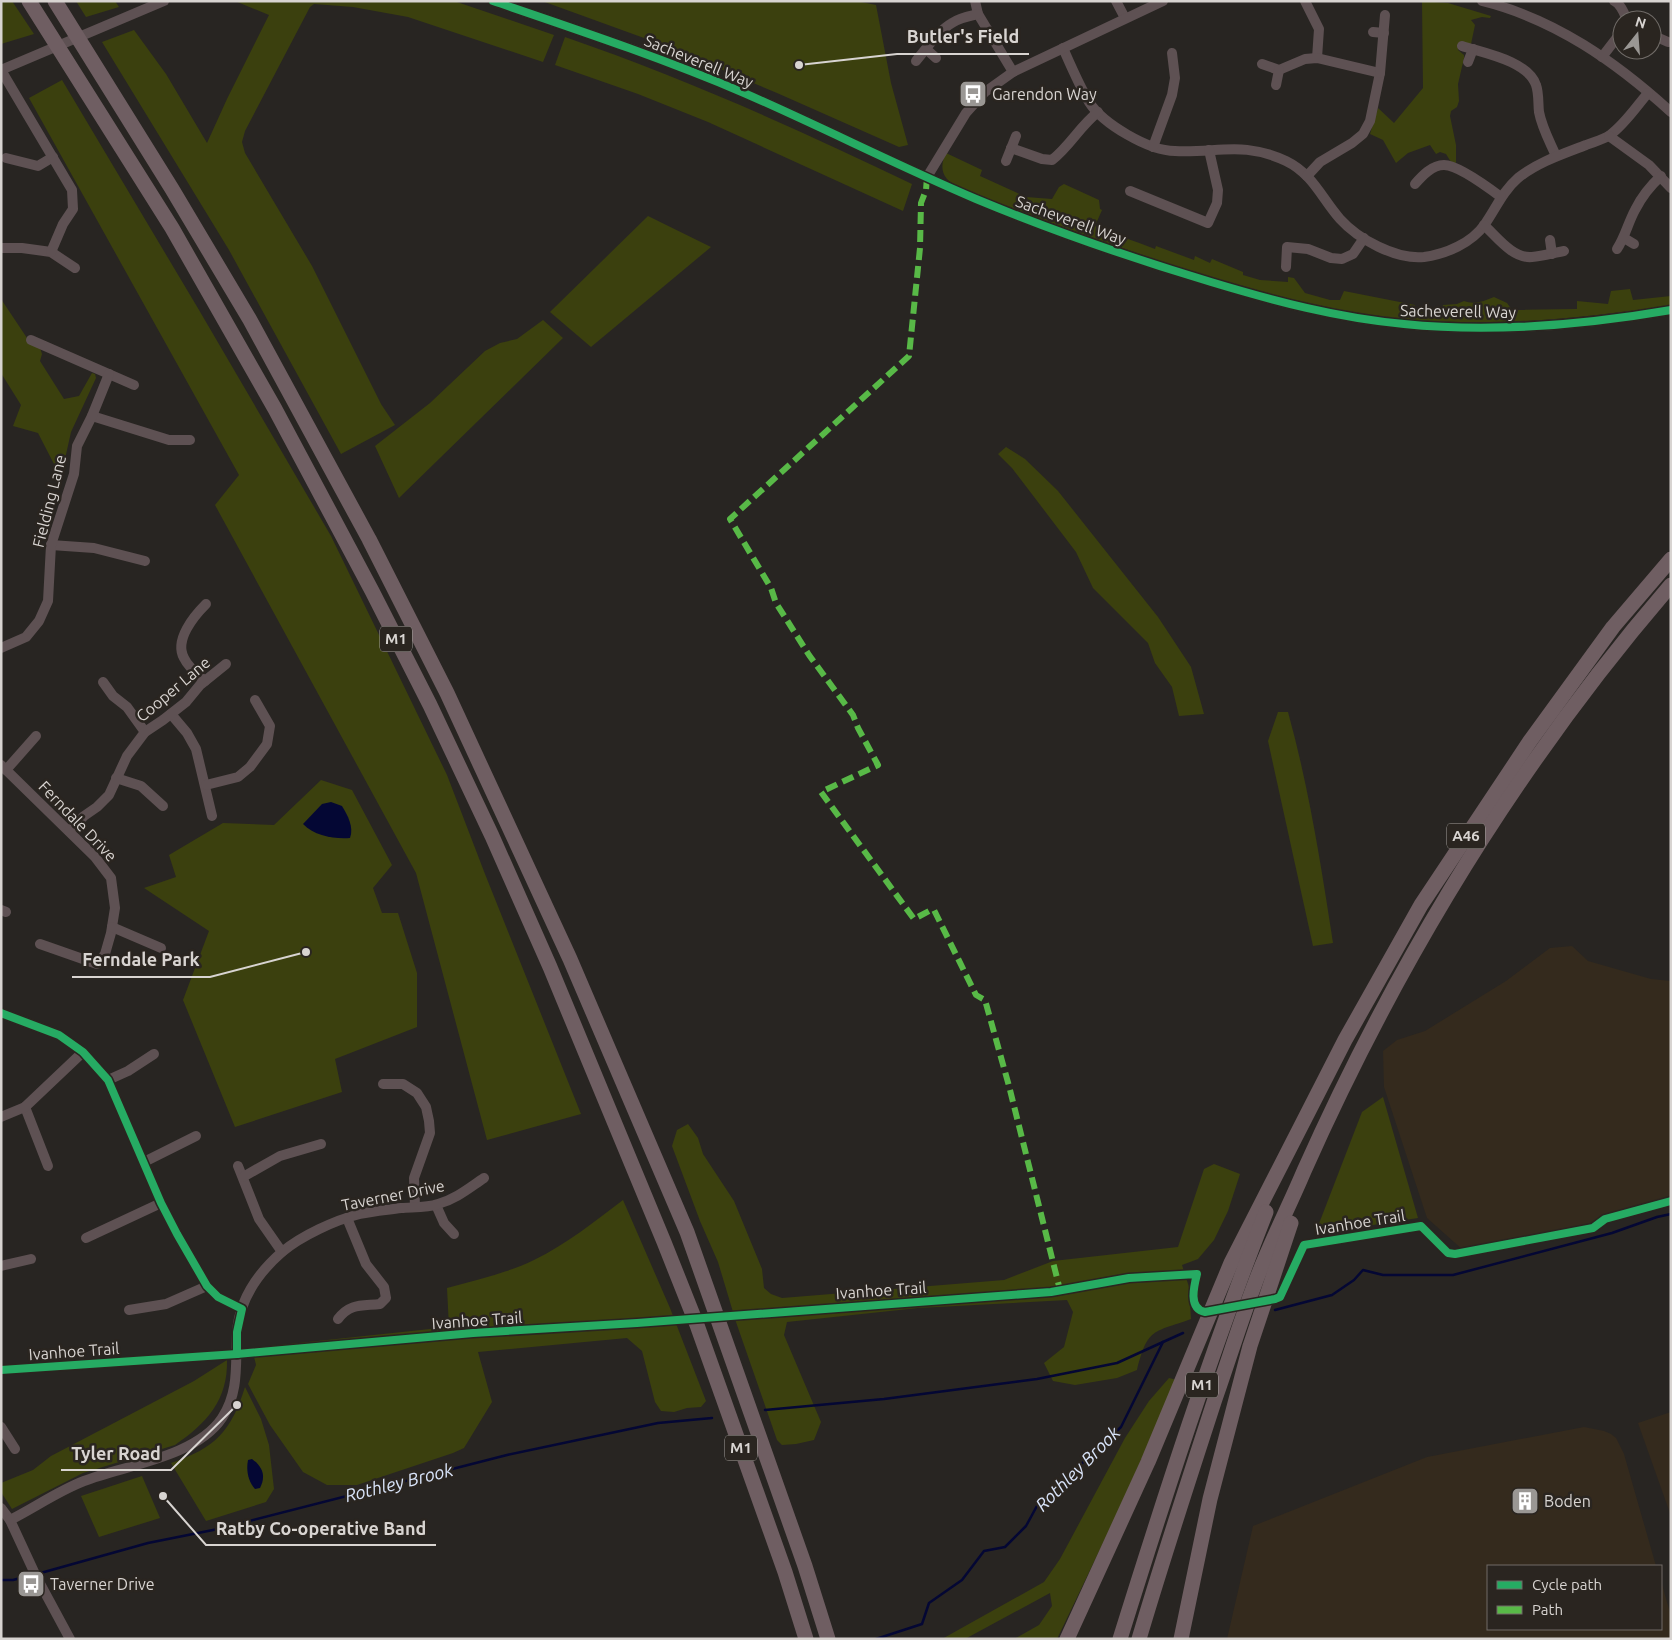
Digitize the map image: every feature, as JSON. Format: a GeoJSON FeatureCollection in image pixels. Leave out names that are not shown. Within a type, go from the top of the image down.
{"type":"FeatureCollection","features":[{"type":"Feature","properties":{"kind":"highway","name":"M1"},"geometry":{"type":"LineString","coordinates":[[29,1],[172,228],[275,409],[377,600],[467,784],[550,967],[695,1319],[785,1572],[806,1639]]}},
{"type":"Feature","properties":{"kind":"highway","name":"M1"},"geometry":{"type":"LineString","coordinates":[[55,1],[172,189],[250,320],[369,539],[447,693],[570,959],[687,1232],[805,1566],[828,1639]]}},
{"type":"Feature","properties":{"kind":"highway","name":"A46"},"geometry":{"type":"LineString","coordinates":[[1297,1136],[1345,1040],[1421,905],[1452,857],[1562,696],[1613,627],[1671,559]]}},
{"type":"Feature","properties":{"kind":"highway","name":"A46"},"geometry":{"type":"LineString","coordinates":[[1318,1141],[1363,1046],[1400,976],[1468,861],[1560,726],[1624,640],[1671,585]]}},
{"type":"Feature","properties":{"kind":"highway","name":"M1"},"geometry":{"type":"LineString","coordinates":[[1120,1639],[1197,1400],[1242,1273],[1297,1136]]}},
{"type":"Feature","properties":{"kind":"highway"},"geometry":{"type":"LineString","coordinates":[[1067,1639],[1148,1462],[1231,1262],[1297,1136]]}},
{"type":"Feature","properties":{"kind":"highway","name":"M1"},"geometry":{"type":"LineString","coordinates":[[1139,1639],[1168,1541],[1254,1284],[1318,1141]]}},
{"type":"Feature","properties":{"kind":"highway"},"geometry":{"type":"LineString","coordinates":[[1181,1639],[1210,1499],[1250,1346],[1318,1141]]}},
{"type":"Feature","properties":{"kind":"street"},"geometry":{"type":"LineString","coordinates":[[51,252],[63,224],[73,209],[72,190],[1,70],[164,1]]}},
{"type":"Feature","properties":{"kind":"street","name":"Sacheverell Way"},"geometry":{"type":"LineString","coordinates":[[493,1],[624,46],[705,77],[1008,212],[1124,255],[1268,299],[1334,315],[1406,325],[1459,327],[1503,327],[1594,321],[1671,310]]}},
{"type":"Feature","properties":{"kind":"street"},"geometry":{"type":"LineString","coordinates":[[975,1],[978,14],[1013,72]]}},
{"type":"Feature","properties":{"kind":"street"},"geometry":{"type":"LineString","coordinates":[[1116,1],[1124,18]]}},
{"type":"Feature","properties":{"kind":"street"},"geometry":{"type":"LineString","coordinates":[[927,177],[953,132],[980,96],[1013,72],[1163,1]]}},
{"type":"Feature","properties":{"kind":"street"},"geometry":{"type":"LineString","coordinates":[[1305,1],[1318,29],[1317,58]]}},
{"type":"Feature","properties":{"kind":"street"},"geometry":{"type":"LineString","coordinates":[[1482,1],[1514,10],[1546,23],[1579,40],[1671,112]]}},
{"type":"Feature","properties":{"kind":"street"},"geometry":{"type":"LineString","coordinates":[[916,61],[951,23],[978,14]]}},
{"type":"Feature","properties":{"kind":"street"},"geometry":{"type":"LineString","coordinates":[[1308,176],[1320,162],[1352,144],[1363,134],[1372,114],[1380,73],[1385,14]]}},
{"type":"Feature","properties":{"kind":"street"},"geometry":{"type":"LineString","coordinates":[[1373,32],[1384,33]]}},
{"type":"Feature","properties":{"kind":"street"},"geometry":{"type":"LineString","coordinates":[[1662,39],[1668,42]]}},
{"type":"Feature","properties":{"kind":"street"},"geometry":{"type":"LineString","coordinates":[[1602,57],[1612,44]]}},
{"type":"Feature","properties":{"kind":"street"},"geometry":{"type":"LineString","coordinates":[[1063,48],[1090,104],[1117,128],[1137,140],[1153,147],[1174,151],[1250,149],[1288,162],[1308,176],[1340,219],[1364,238],[1394,253],[1421,257],[1440,254],[1468,240],[1484,225],[1501,197],[1520,177],[1537,165],[1556,156],[1608,136],[1648,93]]}},
{"type":"Feature","properties":{"kind":"street"},"geometry":{"type":"LineString","coordinates":[[1468,62],[1467,48],[1520,66],[1530,75],[1536,85],[1541,123],[1556,156]]}},
{"type":"Feature","properties":{"kind":"street"},"geometry":{"type":"LineString","coordinates":[[926,50],[936,58]]}},
{"type":"Feature","properties":{"kind":"street"},"geometry":{"type":"LineString","coordinates":[[1153,147],[1172,95],[1180,79],[1172,52]]}},
{"type":"Feature","properties":{"kind":"street"},"geometry":{"type":"LineString","coordinates":[[1262,64],[1279,70],[1305,59],[1317,58],[1380,73]]}},
{"type":"Feature","properties":{"kind":"street"},"geometry":{"type":"LineString","coordinates":[[1276,85],[1279,70]]}},
{"type":"Feature","properties":{"kind":"street"},"geometry":{"type":"LineString","coordinates":[[1011,148],[1042,159],[1052,160],[1066,148],[1085,122],[1098,112]]}},
{"type":"Feature","properties":{"kind":"street"},"geometry":{"type":"LineString","coordinates":[[1006,160],[1016,136]]}},
{"type":"Feature","properties":{"kind":"street"},"geometry":{"type":"LineString","coordinates":[[1608,136],[1650,165],[1671,188]]}},
{"type":"Feature","properties":{"kind":"street"},"geometry":{"type":"LineString","coordinates":[[1130,190],[1208,223],[1217,202],[1218,190],[1209,150]]}},
{"type":"Feature","properties":{"kind":"street"},"geometry":{"type":"LineString","coordinates":[[6,158],[38,166],[53,157]]}},
{"type":"Feature","properties":{"kind":"street"},"geometry":{"type":"LineString","coordinates":[[1415,184],[1429,171],[1437,166],[1445,165],[1464,173],[1501,197]]}},
{"type":"Feature","properties":{"kind":"street"},"geometry":{"type":"LineString","coordinates":[[1618,249],[1629,241],[1634,212],[1641,198],[1648,188],[1661,176]]}},
{"type":"Feature","properties":{"kind":"street"},"geometry":{"type":"LineString","coordinates":[[1484,225],[1505,245],[1518,254],[1530,258],[1564,252]]}},
{"type":"Feature","properties":{"kind":"street"},"geometry":{"type":"LineString","coordinates":[[1286,267],[1287,247],[1308,249],[1331,258],[1342,259],[1353,254],[1364,238]]}},
{"type":"Feature","properties":{"kind":"street"},"geometry":{"type":"LineString","coordinates":[[1550,240],[1552,254]]}},
{"type":"Feature","properties":{"kind":"street"},"geometry":{"type":"LineString","coordinates":[[1,248],[22,248],[51,252],[75,268]]}},
{"type":"Feature","properties":{"kind":"street"},"geometry":{"type":"LineString","coordinates":[[31,340],[134,385]]}},
{"type":"Feature","properties":{"kind":"street","name":"Fielding Lane"},"geometry":{"type":"LineString","coordinates":[[1,648],[26,636],[39,621],[48,601],[51,546],[74,474],[77,446],[92,416],[109,374]]}},
{"type":"Feature","properties":{"kind":"street"},"geometry":{"type":"LineString","coordinates":[[92,416],[170,440],[190,440]]}},
{"type":"Feature","properties":{"kind":"street"},"geometry":{"type":"LineString","coordinates":[[51,546],[94,548],[144,561]]}},
{"type":"Feature","properties":{"kind":"street"},"geometry":{"type":"LineString","coordinates":[[205,682],[184,659],[182,652],[187,626],[206,604]]}},
{"type":"Feature","properties":{"kind":"street","name":"Cooper Lane"},"geometry":{"type":"LineString","coordinates":[[69,832],[84,816],[109,795],[128,756],[144,732],[186,702],[226,664]]}},
{"type":"Feature","properties":{"kind":"street"},"geometry":{"type":"LineString","coordinates":[[103,682],[113,696],[127,707],[144,732]]}},
{"type":"Feature","properties":{"kind":"street"},"geometry":{"type":"LineString","coordinates":[[206,786],[238,777],[250,767],[267,744],[270,726],[255,700]]}},
{"type":"Feature","properties":{"kind":"street"},"geometry":{"type":"LineString","coordinates":[[171,714],[187,733],[196,749],[212,816]]}},
{"type":"Feature","properties":{"kind":"street"},"geometry":{"type":"LineString","coordinates":[[4,767],[36,736]]}},
{"type":"Feature","properties":{"kind":"street","name":"Ferndale Drive"},"geometry":{"type":"LineString","coordinates":[[4,767],[95,857],[111,878],[115,908],[105,954],[98,964],[40,944]]}},
{"type":"Feature","properties":{"kind":"street"},"geometry":{"type":"LineString","coordinates":[[116,778],[140,786],[163,806]]}},
{"type":"Feature","properties":{"kind":"street"},"geometry":{"type":"LineString","coordinates":[[112,927],[162,948]]}},
{"type":"Feature","properties":{"kind":"street"},"geometry":{"type":"LineString","coordinates":[[1,1013],[60,1035],[83,1052],[108,1080],[176,1234],[207,1286],[218,1297],[242,1309]]}},
{"type":"Feature","properties":{"kind":"street"},"geometry":{"type":"LineString","coordinates":[[1,1117],[26,1106],[83,1052]]}},
{"type":"Feature","properties":{"kind":"street"},"geometry":{"type":"LineString","coordinates":[[108,1080],[128,1071],[154,1054]]}},
{"type":"Feature","properties":{"kind":"street"},"geometry":{"type":"LineString","coordinates":[[383,1084],[403,1084],[417,1093],[426,1107],[430,1133],[414,1178],[415,1206]]}},
{"type":"Feature","properties":{"kind":"street"},"geometry":{"type":"LineString","coordinates":[[26,1106],[48,1166]]}},
{"type":"Feature","properties":{"kind":"street"},"geometry":{"type":"LineString","coordinates":[[144,1162],[196,1136]]}},
{"type":"Feature","properties":{"kind":"street"},"geometry":{"type":"LineString","coordinates":[[243,1178],[280,1156],[321,1144]]}},
{"type":"Feature","properties":{"kind":"street"},"geometry":{"type":"LineString","coordinates":[[238,1166],[259,1219],[282,1252]]}},
{"type":"Feature","properties":{"kind":"street","name":"Taverner Drive"},"geometry":{"type":"LineString","coordinates":[[10,1520],[82,1482],[184,1448],[203,1438],[212,1430],[229,1406],[234,1392],[237,1367],[237,1332],[242,1309],[255,1281],[282,1252],[313,1232],[347,1218],[360,1214],[436,1205],[454,1198],[484,1178]]}},
{"type":"Feature","properties":{"kind":"street"},"geometry":{"type":"LineString","coordinates":[[86,1238],[161,1203]]}},
{"type":"Feature","properties":{"kind":"street"},"geometry":{"type":"LineString","coordinates":[[436,1205],[444,1223],[454,1234]]}},
{"type":"Feature","properties":{"kind":"street"},"geometry":{"type":"LineString","coordinates":[[338,1319],[345,1310],[356,1306],[380,1304],[386,1298],[384,1287],[366,1264],[347,1218]]}},
{"type":"Feature","properties":{"kind":"street"},"geometry":{"type":"LineString","coordinates":[[1,1266],[31,1259]]}},
{"type":"Feature","properties":{"kind":"street"},"geometry":{"type":"LineString","coordinates":[[130,1310],[166,1304],[207,1286]]}},
{"type":"Feature","properties":{"kind":"street"},"geometry":{"type":"LineString","coordinates":[[147,1307],[149,1319]]}},
{"type":"Feature","properties":{"kind":"street"},"geometry":{"type":"LineString","coordinates":[[1,1427],[15,1449]]}},
{"type":"Feature","properties":{"kind":"street"},"geometry":{"type":"LineString","coordinates":[[1,1508],[10,1520],[36,1576],[70,1639]]}},
{"type":"Feature","properties":{"kind":"shaded area"},"geometry":{"type":"Polygon","coordinates":[[[331,802],[342,806],[351,826],[350,838],[325,836],[303,824],[322,804],[331,802]]]}},
{"type":"Feature","properties":{"kind":"shaded area"},"geometry":{"type":"Polygon","coordinates":[[[1572,946],[1588,961],[1651,979],[1671,981],[1671,1198],[1603,1217],[1591,1224],[1463,1250],[1427,1218],[1384,1087],[1383,1051],[1397,1040],[1425,1031],[1506,981],[1550,948],[1572,946]]]}},
{"type":"Feature","properties":{"kind":"shaded area"},"geometry":{"type":"Polygon","coordinates":[[[1671,1412],[1671,1516],[1638,1423],[1671,1412]]]}},
{"type":"Feature","properties":{"kind":"shaded area"},"geometry":{"type":"Polygon","coordinates":[[[1584,1427],[1611,1434],[1616,1438],[1624,1454],[1656,1565],[1487,1565],[1487,1630],[1662,1630],[1662,1584],[1671,1616],[1671,1639],[1227,1639],[1253,1526],[1427,1457],[1584,1427]]]}},
{"type":"Feature","properties":{"kind":"shaded area"},"geometry":{"type":"Polygon","coordinates":[[[252,1459],[259,1465],[263,1476],[260,1488],[255,1489],[247,1471],[248,1460],[252,1459]]]}},
{"type":"Feature","properties":{"kind":"green space"},"geometry":{"type":"Polygon","coordinates":[[[1,1],[12,1],[34,34],[1,44],[1,1]]]}},
{"type":"Feature","properties":{"kind":"green space"},"geometry":{"type":"Polygon","coordinates":[[[76,1],[115,1],[119,7],[86,17],[76,1]]]}},
{"type":"Feature","properties":{"kind":"green space"},"geometry":{"type":"Polygon","coordinates":[[[235,1],[454,1],[554,35],[543,62],[408,17],[353,7],[314,4],[310,7],[245,131],[242,142],[245,153],[312,266],[381,404],[395,425],[341,454],[229,250],[102,42],[134,30],[166,74],[207,143],[269,15],[235,1]]]}},
{"type":"Feature","properties":{"kind":"green space"},"geometry":{"type":"Polygon","coordinates":[[[542,1],[856,1],[876,5],[891,83],[908,145],[899,147],[666,46],[542,1]]]}},
{"type":"Feature","properties":{"kind":"green space"},"geometry":{"type":"Polygon","coordinates":[[[1422,1],[1448,3],[1491,16],[1490,18],[1482,17],[1471,20],[1475,25],[1471,44],[1460,42],[1458,50],[1464,55],[1458,84],[1459,101],[1457,107],[1451,111],[1450,116],[1456,145],[1456,163],[1451,162],[1446,154],[1440,152],[1436,154],[1430,145],[1408,153],[1396,163],[1383,140],[1370,134],[1378,108],[1394,123],[1423,88],[1422,1]]]}},
{"type":"Feature","properties":{"kind":"green space"},"geometry":{"type":"Polygon","coordinates":[[[565,37],[740,105],[912,184],[903,211],[708,122],[638,94],[555,65],[565,37]]]}},
{"type":"Feature","properties":{"kind":"green space"},"geometry":{"type":"Polygon","coordinates":[[[62,80],[331,536],[447,775],[581,1114],[487,1140],[416,873],[215,505],[239,475],[29,98],[62,80]]]}},
{"type":"Feature","properties":{"kind":"green space"},"geometry":{"type":"Polygon","coordinates":[[[946,153],[982,170],[980,176],[1026,197],[1052,199],[1059,187],[1064,184],[1099,200],[1100,209],[1102,210],[1095,226],[1110,232],[1155,249],[1156,246],[1194,260],[1195,256],[1210,263],[1212,259],[1243,272],[1243,275],[1260,280],[1288,282],[1288,277],[1294,278],[1305,293],[1330,300],[1340,300],[1344,291],[1415,305],[1413,312],[1441,314],[1443,305],[1457,304],[1464,301],[1479,302],[1494,297],[1507,303],[1512,310],[1577,309],[1577,301],[1608,304],[1611,291],[1630,289],[1633,300],[1671,296],[1671,305],[1571,318],[1503,322],[1403,319],[1324,307],[1194,272],[980,196],[947,179],[943,173],[942,166],[946,153]]]}},
{"type":"Feature","properties":{"kind":"green space"},"geometry":{"type":"Polygon","coordinates":[[[648,216],[711,247],[591,347],[550,312],[648,216]]]}},
{"type":"Feature","properties":{"kind":"green space"},"geometry":{"type":"Polygon","coordinates":[[[1,299],[29,341],[40,348],[42,354],[40,361],[64,399],[79,396],[92,373],[95,374],[96,378],[71,432],[63,468],[54,464],[38,433],[13,426],[21,405],[1,373],[1,299]]]}},
{"type":"Feature","properties":{"kind":"green space"},"geometry":{"type":"Polygon","coordinates":[[[543,320],[563,338],[399,498],[375,446],[430,403],[485,351],[500,343],[517,339],[543,320]]]}},
{"type":"Feature","properties":{"kind":"green space"},"geometry":{"type":"Polygon","coordinates":[[[1006,447],[1025,459],[1058,491],[1158,617],[1191,667],[1204,714],[1179,716],[1172,687],[1155,663],[1148,643],[1093,588],[1076,552],[1012,468],[998,454],[1006,447]]]}},
{"type":"Feature","properties":{"kind":"green space"},"geometry":{"type":"Polygon","coordinates":[[[1278,712],[1288,712],[1302,769],[1314,827],[1333,943],[1313,946],[1268,741],[1278,712]]]}},
{"type":"Feature","properties":{"kind":"green space"},"geometry":{"type":"Polygon","coordinates":[[[321,780],[352,790],[392,865],[373,888],[382,913],[398,913],[417,973],[417,1027],[335,1059],[342,1092],[235,1127],[183,1000],[209,931],[144,888],[176,877],[169,855],[223,823],[274,825],[321,780]]]}},
{"type":"Feature","properties":{"kind":"green space"},"geometry":{"type":"Polygon","coordinates":[[[1383,1097],[1418,1218],[1315,1234],[1362,1112],[1383,1097]]]}},
{"type":"Feature","properties":{"kind":"green space"},"geometry":{"type":"Polygon","coordinates":[[[688,1124],[698,1138],[703,1154],[734,1201],[762,1269],[764,1288],[771,1294],[782,1298],[1004,1280],[1053,1261],[1178,1247],[1204,1169],[1214,1164],[1240,1174],[1228,1211],[1214,1240],[1198,1259],[1182,1265],[1189,1287],[1191,1319],[1154,1334],[1145,1346],[1137,1370],[1117,1378],[1075,1385],[1053,1381],[1044,1363],[1064,1347],[1073,1312],[1067,1300],[918,1308],[787,1322],[784,1335],[821,1422],[814,1440],[782,1445],[777,1440],[736,1322],[718,1262],[700,1221],[672,1146],[677,1130],[688,1124]]]}},
{"type":"Feature","properties":{"kind":"green space"},"geometry":{"type":"Polygon","coordinates":[[[623,1200],[670,1308],[706,1401],[701,1407],[687,1408],[674,1412],[661,1411],[655,1402],[642,1351],[627,1338],[478,1352],[492,1402],[464,1448],[357,1485],[327,1485],[303,1472],[270,1425],[248,1384],[256,1365],[252,1348],[449,1327],[447,1288],[524,1265],[546,1254],[569,1240],[623,1200]]]}},
{"type":"Feature","properties":{"kind":"green space"},"geometry":{"type":"Polygon","coordinates":[[[227,1360],[224,1387],[213,1409],[197,1428],[175,1445],[83,1473],[12,1509],[1,1492],[1,1483],[33,1470],[51,1456],[194,1381],[227,1360]]]}},
{"type":"Feature","properties":{"kind":"green space"},"geometry":{"type":"Polygon","coordinates":[[[1169,1378],[1177,1380],[1115,1518],[1057,1639],[1014,1639],[1039,1625],[1052,1606],[1050,1593],[965,1639],[942,1639],[1044,1582],[1060,1559],[1125,1438],[1149,1401],[1169,1378]]]}},
{"type":"Feature","properties":{"kind":"green space"},"geometry":{"type":"Polygon","coordinates":[[[245,1387],[261,1419],[269,1445],[274,1489],[266,1502],[206,1521],[171,1463],[199,1451],[219,1436],[234,1416],[245,1387]]]}},
{"type":"Feature","properties":{"kind":"green space"},"geometry":{"type":"Polygon","coordinates":[[[142,1476],[160,1518],[99,1537],[81,1496],[142,1476]]]}},
{"type":"Feature","properties":{"kind":"waterway","name":"Rothley Brook"},"geometry":{"type":"LineString","coordinates":[[1275,1310],[1332,1295],[1354,1280],[1363,1270],[1383,1275],[1453,1275],[1612,1233],[1671,1214]]}},
{"type":"Feature","properties":{"kind":"waterway","name":"Rothley Brook"},"geometry":{"type":"LineString","coordinates":[[876,1639],[922,1624],[929,1603],[962,1580],[984,1551],[1005,1547],[1026,1526],[1038,1504],[1121,1427],[1163,1342],[1183,1333]]}},
{"type":"Feature","properties":{"kind":"waterway","name":"Rothley Brook"},"geometry":{"type":"LineString","coordinates":[[765,1410],[884,1399],[1037,1379],[1117,1363],[1163,1342]]}},
{"type":"Feature","properties":{"kind":"waterway","name":"Rothley Brook"},"geometry":{"type":"LineString","coordinates":[[37,1574],[148,1543],[218,1529],[507,1455],[658,1423],[712,1418]]}},
{"type":"Feature","properties":{"kind":"waterway","name":"Rothley Brook"},"geometry":{"type":"LineString","coordinates":[[1,1580],[13,1580],[32,1575]]}},
{"type":"Feature","properties":{"kind":"marked path"},"geometry":{"type":"LineString","coordinates":[[927,177],[926,190],[921,203],[920,248],[909,356],[730,519],[771,588],[776,603],[809,655],[853,715],[878,765],[821,792],[914,919],[934,910],[976,995],[985,1000],[1009,1086],[1060,1290]]}},
{"type":"Feature","properties":{"kind":"cycle path"},"geometry":{"type":"LineString","coordinates":[[493,1],[620,45],[713,80],[976,199],[1034,222],[1092,244],[1282,302],[1355,318],[1437,327],[1471,328],[1538,326],[1605,320],[1671,310]]}},
{"type":"Feature","properties":{"kind":"cycle path"},"geometry":{"type":"LineString","coordinates":[[1,1013],[59,1035],[83,1052],[108,1080],[161,1203],[207,1286],[218,1297],[242,1309],[237,1332],[237,1354]]}},
{"type":"Feature","properties":{"kind":"cycle path","name":"Ivanhoe Trail"},"geometry":{"type":"LineString","coordinates":[[1,1370],[237,1354],[473,1333],[637,1323],[1051,1292],[1129,1278],[1197,1274],[1194,1302],[1200,1310],[1205,1312],[1280,1297],[1304,1245],[1421,1226],[1448,1253],[1455,1254],[1593,1228],[1605,1219],[1671,1201]]}},
{"type":"Feature","properties":{"kind":"place","name":"Butler's Field"},"geometry":{"type":"Point","coordinates":[799,65]}},
{"type":"Feature","properties":{"kind":"place","name":"Garendon Way"},"geometry":{"type":"Point","coordinates":[973,94]}},
{"type":"Feature","properties":{"kind":"place","name":"Ferndale Park"},"geometry":{"type":"Point","coordinates":[306,952]}},
{"type":"Feature","properties":{"kind":"place","name":"Tyler Road"},"geometry":{"type":"Point","coordinates":[237,1405]}},
{"type":"Feature","properties":{"kind":"place","name":"Ratby Co-operative Band"},"geometry":{"type":"Point","coordinates":[163,1496]}},
{"type":"Feature","properties":{"kind":"place","name":"Boden"},"geometry":{"type":"Point","coordinates":[1525,1501]}},
{"type":"Feature","properties":{"kind":"place","name":"Taverner Drive"},"geometry":{"type":"Point","coordinates":[31,1584]}}]}
